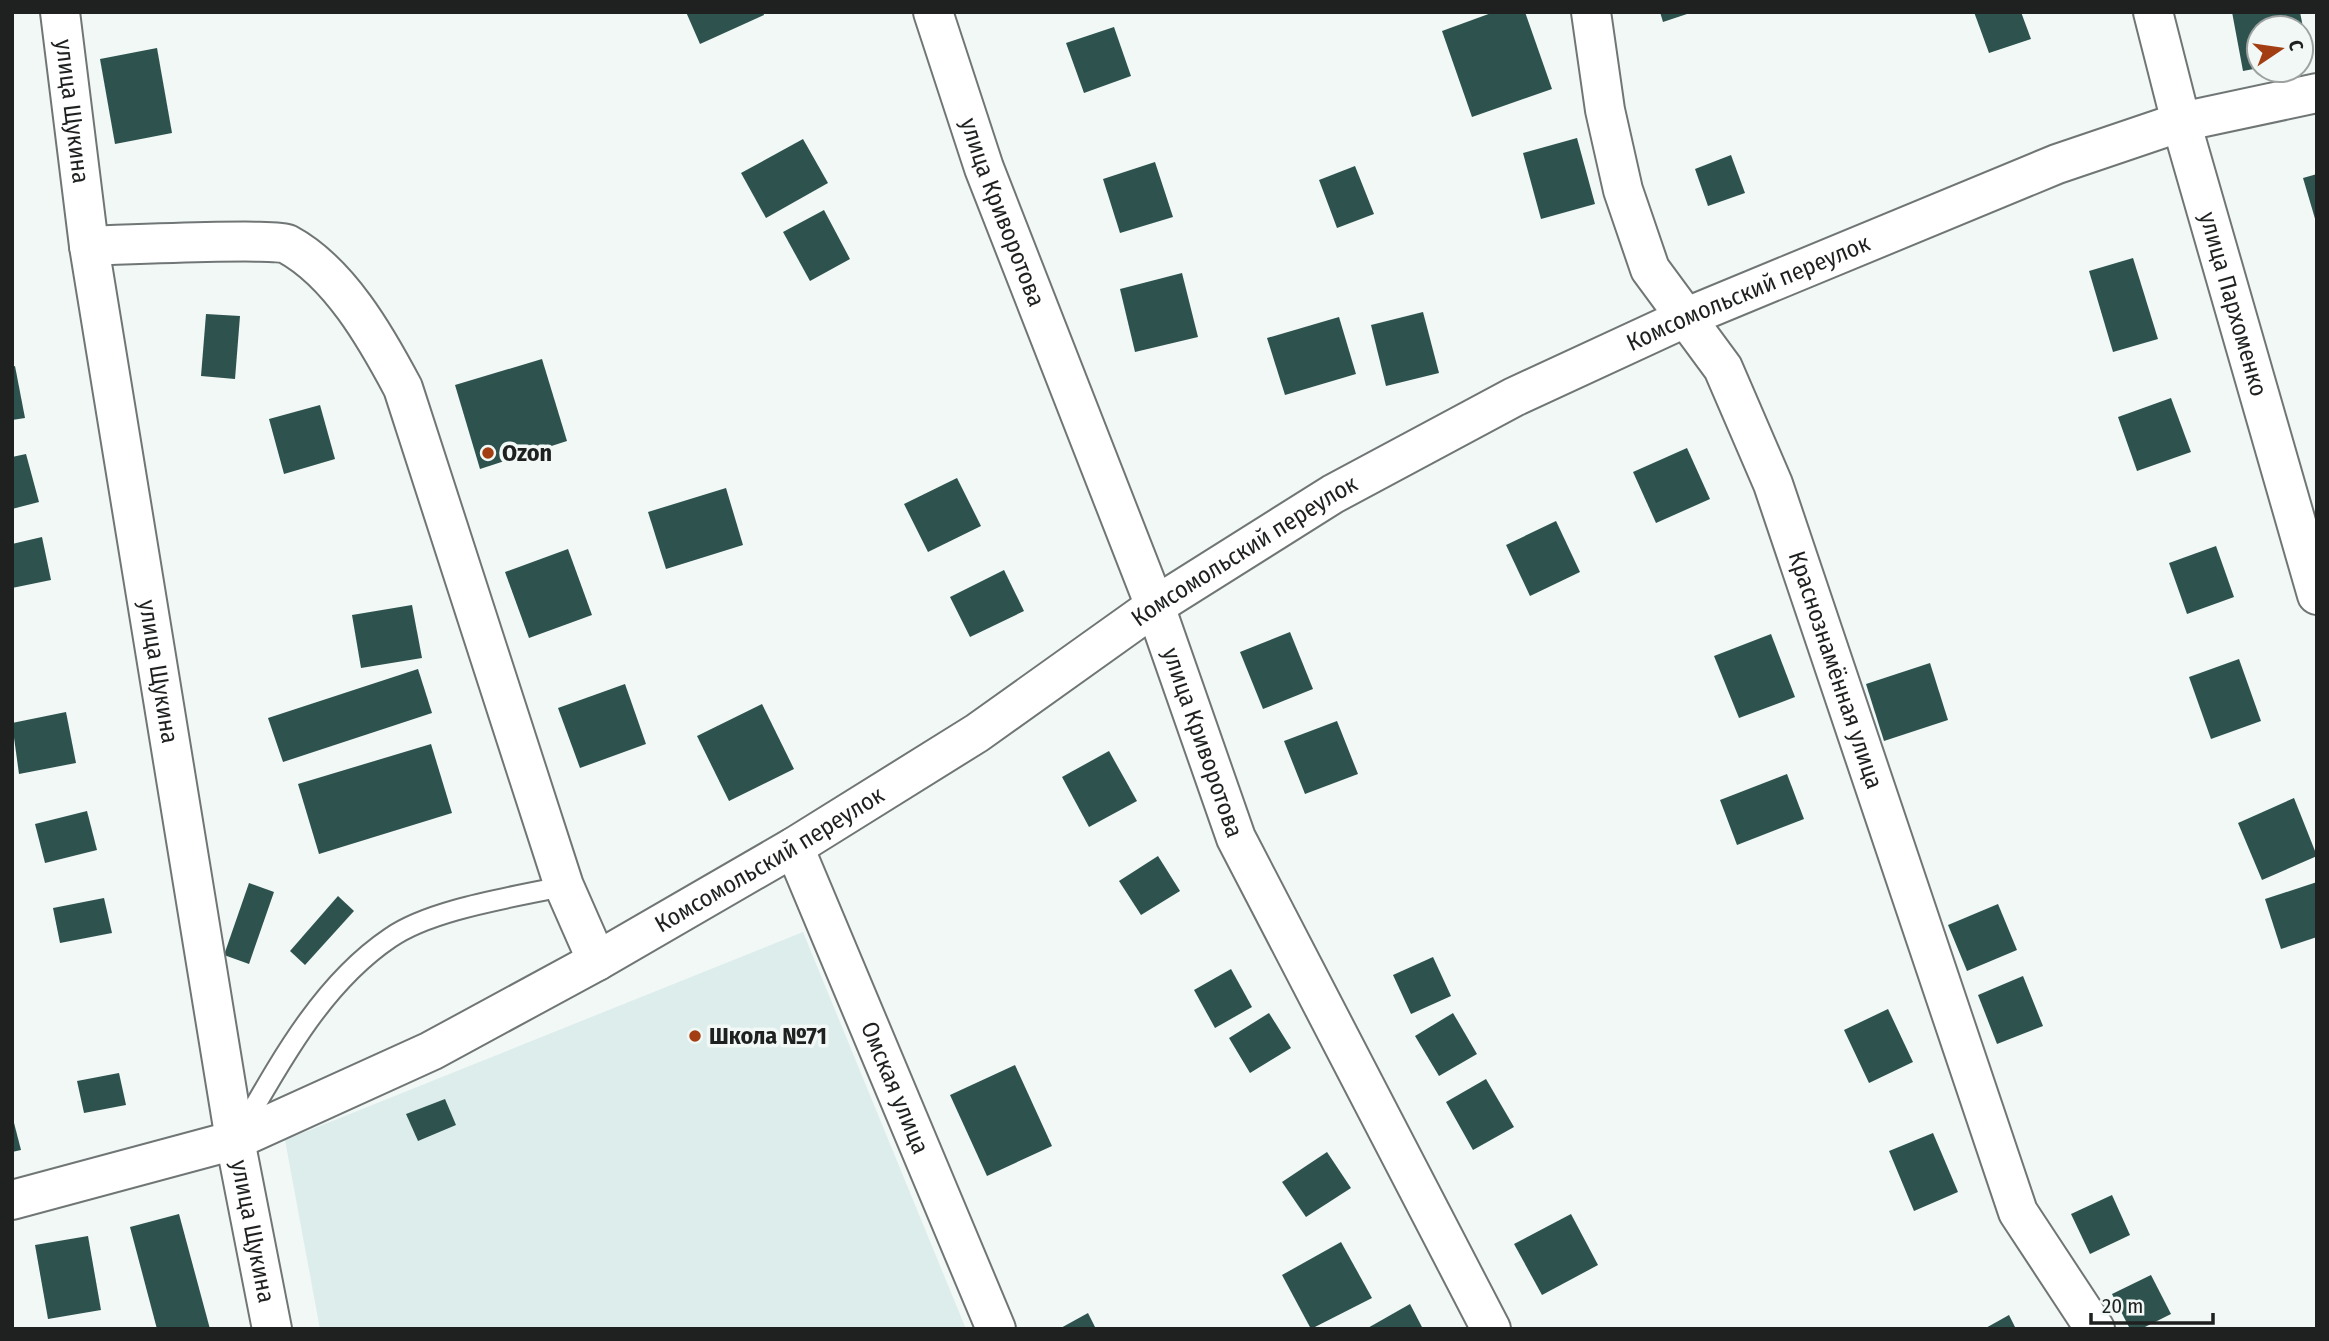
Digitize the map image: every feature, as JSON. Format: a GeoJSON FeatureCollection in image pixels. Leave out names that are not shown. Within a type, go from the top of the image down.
{"type":"FeatureCollection","features":[{"type":"Feature","properties":{"kind":"street","name":"улица Щукина"},"geometry":{"type":"LineString","coordinates":[[60,12],[89,246],[235,1140],[272,1329]]}},
{"type":"Feature","properties":{"kind":"street","name":"улица Криворотова"},"geometry":{"type":"LineString","coordinates":[[933,12],[984,168],[1155,606],[1236,838],[1491,1329]]}},
{"type":"Feature","properties":{"kind":"street","name":"Краснознамённая улица"},"geometry":{"type":"LineString","coordinates":[[1591,12],[1605,110],[1623,190],[1650,269],[1723,368],[1773,484],[2018,1212],[2095,1329]]}},
{"type":"Feature","properties":{"kind":"street","name":"улица Пархоменко"},"geometry":{"type":"LineString","coordinates":[[2153,12],[2180,122],[2317,595]]}},
{"type":"Feature","properties":{"kind":"street","name":"Комсомольский переулок"},"geometry":{"type":"LineString","coordinates":[[12,1200],[235,1140],[431,1051],[597,961],[794,847],[977,733],[1155,606],[1332,494],[1514,397],[1687,317],[2057,164],[2180,122],[2317,93]]}},
{"type":"Feature","properties":{"kind":"street"},"geometry":{"type":"LineString","coordinates":[[89,246],[284,243],[320,269],[373,331],[403,388],[564,886],[597,961]]}},
{"type":"Feature","properties":{"kind":"street","name":"Омская улица"},"geometry":{"type":"LineString","coordinates":[[794,847],[996,1329]]}},
{"type":"Feature","properties":{"kind":"lane"},"geometry":{"type":"LineString","coordinates":[[235,1140],[288,1049],[345,977],[391,937],[453,911],[564,886]]}},
{"type":"Feature","properties":{"kind":"shaded area","name":"Школа №71"},"geometry":{"type":"Polygon","coordinates":[[[803,932],[966,1329],[320,1329],[285,1140],[803,932]]]}},
{"type":"Feature","properties":{"kind":"building"},"geometry":{"type":"Polygon","coordinates":[[[686,12],[763,12],[764,15],[700,44],[686,12]]]}},
{"type":"Feature","properties":{"kind":"building"},"geometry":{"type":"Polygon","coordinates":[[[1494,12],[1525,12],[1552,89],[1472,117],[1442,31],[1494,12]]]}},
{"type":"Feature","properties":{"kind":"building"},"geometry":{"type":"Polygon","coordinates":[[[1660,12],[1690,12],[1690,13],[1663,22],[1660,12]]]}},
{"type":"Feature","properties":{"kind":"building"},"geometry":{"type":"Polygon","coordinates":[[[1974,12],[2021,12],[2031,39],[1989,53],[1974,12]]]}},
{"type":"Feature","properties":{"kind":"building"},"geometry":{"type":"Polygon","coordinates":[[[2232,12],[2300,12],[2245,14],[2243,71],[2232,12]]]}},
{"type":"Feature","properties":{"kind":"building"},"geometry":{"type":"Polygon","coordinates":[[[1114,27],[1131,76],[1084,93],[1066,43],[1114,27]]]}},
{"type":"Feature","properties":{"kind":"building"},"geometry":{"type":"Polygon","coordinates":[[[157,48],[172,133],[115,144],[100,59],[157,48]]]}},
{"type":"Feature","properties":{"kind":"building"},"geometry":{"type":"Polygon","coordinates":[[[1577,138],[1595,204],[1541,219],[1523,153],[1577,138]]]}},
{"type":"Feature","properties":{"kind":"building"},"geometry":{"type":"Polygon","coordinates":[[[803,139],[828,183],[766,218],[741,173],[803,139]]]}},
{"type":"Feature","properties":{"kind":"building"},"geometry":{"type":"Polygon","coordinates":[[[1731,155],[1745,193],[1708,206],[1695,169],[1731,155]]]}},
{"type":"Feature","properties":{"kind":"building"},"geometry":{"type":"Polygon","coordinates":[[[1155,162],[1173,217],[1120,233],[1103,179],[1155,162]]]}},
{"type":"Feature","properties":{"kind":"building"},"geometry":{"type":"Polygon","coordinates":[[[1355,166],[1374,214],[1337,228],[1319,180],[1355,166]]]}},
{"type":"Feature","properties":{"kind":"building"},"geometry":{"type":"Polygon","coordinates":[[[2317,174],[2317,222],[2316,222],[2303,178],[2317,174]]]}},
{"type":"Feature","properties":{"kind":"building"},"geometry":{"type":"Polygon","coordinates":[[[824,210],[850,259],[810,281],[783,232],[824,210]]]}},
{"type":"Feature","properties":{"kind":"building"},"geometry":{"type":"Polygon","coordinates":[[[2133,258],[2158,339],[2113,352],[2089,271],[2133,258]]]}},
{"type":"Feature","properties":{"kind":"building"},"geometry":{"type":"Polygon","coordinates":[[[1182,273],[1198,337],[1135,352],[1120,289],[1182,273]]]}},
{"type":"Feature","properties":{"kind":"building"},"geometry":{"type":"Polygon","coordinates":[[[1423,312],[1439,373],[1386,386],[1371,325],[1423,312]]]}},
{"type":"Feature","properties":{"kind":"building"},"geometry":{"type":"Polygon","coordinates":[[[206,314],[240,316],[235,379],[201,376],[206,314]]]}},
{"type":"Feature","properties":{"kind":"building"},"geometry":{"type":"Polygon","coordinates":[[[1339,317],[1356,374],[1285,395],[1267,338],[1339,317]]]}},
{"type":"Feature","properties":{"kind":"building"},"geometry":{"type":"Polygon","coordinates":[[[542,359],[567,441],[480,469],[455,385],[542,359]]]}},
{"type":"Feature","properties":{"kind":"building"},"geometry":{"type":"Polygon","coordinates":[[[15,366],[25,418],[12,420],[12,367],[15,366]]]}},
{"type":"Feature","properties":{"kind":"building"},"geometry":{"type":"Polygon","coordinates":[[[2171,398],[2191,452],[2137,471],[2118,417],[2171,398]]]}},
{"type":"Feature","properties":{"kind":"building"},"geometry":{"type":"Polygon","coordinates":[[[320,405],[335,459],[284,474],[269,419],[320,405]]]}},
{"type":"Feature","properties":{"kind":"building"},"geometry":{"type":"Polygon","coordinates":[[[1687,448],[1710,499],[1656,523],[1633,472],[1687,448]]]}},
{"type":"Feature","properties":{"kind":"building"},"geometry":{"type":"Polygon","coordinates":[[[26,454],[39,502],[12,509],[12,457],[26,454]]]}},
{"type":"Feature","properties":{"kind":"building"},"geometry":{"type":"Polygon","coordinates":[[[957,478],[981,526],[928,552],[904,504],[957,478]]]}},
{"type":"Feature","properties":{"kind":"building"},"geometry":{"type":"Polygon","coordinates":[[[726,488],[743,545],[666,569],[648,512],[726,488]]]}},
{"type":"Feature","properties":{"kind":"building"},"geometry":{"type":"Polygon","coordinates":[[[1556,521],[1580,572],[1530,596],[1506,545],[1556,521]]]}},
{"type":"Feature","properties":{"kind":"building"},"geometry":{"type":"Polygon","coordinates":[[[42,537],[51,580],[12,588],[12,544],[42,537]]]}},
{"type":"Feature","properties":{"kind":"building"},"geometry":{"type":"Polygon","coordinates":[[[2216,546],[2234,597],[2187,614],[2169,563],[2216,546]]]}},
{"type":"Feature","properties":{"kind":"building"},"geometry":{"type":"Polygon","coordinates":[[[568,549],[592,615],[529,638],[505,572],[568,549]]]}},
{"type":"Feature","properties":{"kind":"building"},"geometry":{"type":"Polygon","coordinates":[[[1004,570],[1024,611],[970,637],[950,597],[1004,570]]]}},
{"type":"Feature","properties":{"kind":"building"},"geometry":{"type":"Polygon","coordinates":[[[412,605],[422,658],[361,668],[352,615],[412,605]]]}},
{"type":"Feature","properties":{"kind":"building"},"geometry":{"type":"Polygon","coordinates":[[[1290,632],[1313,689],[1263,709],[1240,652],[1290,632]]]}},
{"type":"Feature","properties":{"kind":"building"},"geometry":{"type":"Polygon","coordinates":[[[1771,634],[1795,697],[1739,718],[1714,656],[1771,634]]]}},
{"type":"Feature","properties":{"kind":"building"},"geometry":{"type":"Polygon","coordinates":[[[2239,659],[2261,721],[2211,739],[2189,677],[2239,659]]]}},
{"type":"Feature","properties":{"kind":"building"},"geometry":{"type":"Polygon","coordinates":[[[1930,663],[1948,720],[1884,741],[1866,684],[1930,663]]]}},
{"type":"Feature","properties":{"kind":"building"},"geometry":{"type":"Polygon","coordinates":[[[418,669],[432,713],[283,762],[268,718],[418,669]]]}},
{"type":"Feature","properties":{"kind":"building"},"geometry":{"type":"Polygon","coordinates":[[[625,684],[646,744],[580,768],[558,708],[625,684]]]}},
{"type":"Feature","properties":{"kind":"building"},"geometry":{"type":"Polygon","coordinates":[[[762,704],[794,769],[729,801],[697,736],[762,704]]]}},
{"type":"Feature","properties":{"kind":"building"},"geometry":{"type":"Polygon","coordinates":[[[66,712],[76,763],[19,774],[12,723],[66,712]]]}},
{"type":"Feature","properties":{"kind":"building"},"geometry":{"type":"Polygon","coordinates":[[[1337,721],[1358,774],[1305,794],[1284,741],[1337,721]]]}},
{"type":"Feature","properties":{"kind":"building"},"geometry":{"type":"Polygon","coordinates":[[[431,744],[452,813],[319,854],[298,784],[431,744]]]}},
{"type":"Feature","properties":{"kind":"building"},"geometry":{"type":"Polygon","coordinates":[[[1109,751],[1137,801],[1089,827],[1062,777],[1109,751]]]}},
{"type":"Feature","properties":{"kind":"building"},"geometry":{"type":"Polygon","coordinates":[[[1787,774],[1804,819],[1737,845],[1720,800],[1787,774]]]}},
{"type":"Feature","properties":{"kind":"building"},"geometry":{"type":"Polygon","coordinates":[[[2294,798],[2317,856],[2262,880],[2238,823],[2294,798]]]}},
{"type":"Feature","properties":{"kind":"building"},"geometry":{"type":"Polygon","coordinates":[[[87,811],[97,850],[45,863],[35,824],[87,811]]]}},
{"type":"Feature","properties":{"kind":"building"},"geometry":{"type":"Polygon","coordinates":[[[1158,856],[1180,891],[1141,915],[1119,881],[1158,856]]]}},
{"type":"Feature","properties":{"kind":"building"},"geometry":{"type":"Polygon","coordinates":[[[2317,882],[2317,937],[2281,949],[2265,899],[2317,882]]]}},
{"type":"Feature","properties":{"kind":"building"},"geometry":{"type":"Polygon","coordinates":[[[249,883],[274,892],[249,964],[224,955],[249,883]]]}},
{"type":"Feature","properties":{"kind":"building"},"geometry":{"type":"Polygon","coordinates":[[[338,896],[354,911],[305,965],[290,951],[338,896]]]}},
{"type":"Feature","properties":{"kind":"building"},"geometry":{"type":"Polygon","coordinates":[[[104,898],[112,933],[60,943],[53,908],[104,898]]]}},
{"type":"Feature","properties":{"kind":"building"},"geometry":{"type":"Polygon","coordinates":[[[1998,904],[2017,950],[1967,971],[1948,925],[1998,904]]]}},
{"type":"Feature","properties":{"kind":"building"},"geometry":{"type":"Polygon","coordinates":[[[1433,957],[1451,996],[1411,1014],[1393,975],[1433,957]]]}},
{"type":"Feature","properties":{"kind":"building"},"geometry":{"type":"Polygon","coordinates":[[[1231,969],[1252,1007],[1215,1028],[1194,990],[1231,969]]]}},
{"type":"Feature","properties":{"kind":"building"},"geometry":{"type":"Polygon","coordinates":[[[2023,976],[2043,1026],[1997,1044],[1978,995],[2023,976]]]}},
{"type":"Feature","properties":{"kind":"building"},"geometry":{"type":"Polygon","coordinates":[[[1888,1009],[1913,1062],[1869,1083],[1844,1030],[1888,1009]]]}},
{"type":"Feature","properties":{"kind":"building"},"geometry":{"type":"Polygon","coordinates":[[[1269,1013],[1291,1048],[1250,1073],[1229,1038],[1269,1013]]]}},
{"type":"Feature","properties":{"kind":"building"},"geometry":{"type":"Polygon","coordinates":[[[1453,1013],[1477,1054],[1439,1076],[1415,1036],[1453,1013]]]}},
{"type":"Feature","properties":{"kind":"building"},"geometry":{"type":"Polygon","coordinates":[[[1015,1065],[1052,1146],[987,1176],[950,1095],[1015,1065]]]}},
{"type":"Feature","properties":{"kind":"building"},"geometry":{"type":"Polygon","coordinates":[[[119,1073],[126,1105],[84,1113],[77,1081],[119,1073]]]}},
{"type":"Feature","properties":{"kind":"building"},"geometry":{"type":"Polygon","coordinates":[[[1486,1079],[1514,1127],[1473,1150],[1446,1102],[1486,1079]]]}},
{"type":"Feature","properties":{"kind":"building"},"geometry":{"type":"Polygon","coordinates":[[[445,1099],[456,1125],[418,1141],[406,1114],[445,1099]]]}},
{"type":"Feature","properties":{"kind":"building"},"geometry":{"type":"Polygon","coordinates":[[[12,1120],[21,1150],[12,1152],[12,1120]]]}},
{"type":"Feature","properties":{"kind":"building"},"geometry":{"type":"Polygon","coordinates":[[[1933,1133],[1958,1192],[1914,1211],[1889,1151],[1933,1133]]]}},
{"type":"Feature","properties":{"kind":"building"},"geometry":{"type":"Polygon","coordinates":[[[1327,1152],[1351,1188],[1306,1217],[1282,1182],[1327,1152]]]}},
{"type":"Feature","properties":{"kind":"building"},"geometry":{"type":"Polygon","coordinates":[[[2112,1195],[2130,1235],[2090,1254],[2071,1214],[2112,1195]]]}},
{"type":"Feature","properties":{"kind":"building"},"geometry":{"type":"Polygon","coordinates":[[[179,1214],[210,1329],[157,1329],[130,1227],[179,1214]]]}},
{"type":"Feature","properties":{"kind":"building"},"geometry":{"type":"Polygon","coordinates":[[[1571,1214],[1598,1265],[1542,1295],[1514,1244],[1571,1214]]]}},
{"type":"Feature","properties":{"kind":"building"},"geometry":{"type":"Polygon","coordinates":[[[88,1236],[101,1310],[48,1319],[35,1245],[88,1236]]]}},
{"type":"Feature","properties":{"kind":"building"},"geometry":{"type":"Polygon","coordinates":[[[1341,1242],[1372,1298],[1311,1329],[1282,1275],[1341,1242]]]}},
{"type":"Feature","properties":{"kind":"building"},"geometry":{"type":"Polygon","coordinates":[[[2151,1275],[2171,1314],[2141,1329],[2130,1329],[2112,1294],[2151,1275]]]}},
{"type":"Feature","properties":{"kind":"building"},"geometry":{"type":"Polygon","coordinates":[[[1410,1304],[1423,1329],[1366,1329],[1410,1304]]]}},
{"type":"Feature","properties":{"kind":"building"},"geometry":{"type":"Polygon","coordinates":[[[1088,1313],[1096,1329],[1059,1329],[1088,1313]]]}},
{"type":"Feature","properties":{"kind":"building"},"geometry":{"type":"Polygon","coordinates":[[[2009,1315],[2016,1329],[1984,1329],[2009,1315]]]}},
{"type":"Feature","properties":{"kind":"place","name":"Ozon"},"geometry":{"type":"Point","coordinates":[488,453]}},
{"type":"Feature","properties":{"kind":"place","name":"Школа №71"},"geometry":{"type":"Point","coordinates":[695,1036]}}]}
